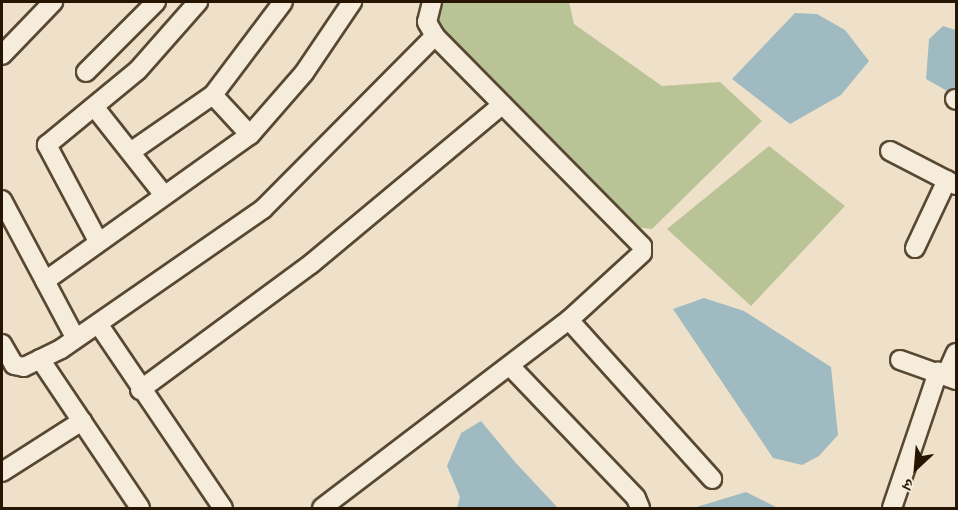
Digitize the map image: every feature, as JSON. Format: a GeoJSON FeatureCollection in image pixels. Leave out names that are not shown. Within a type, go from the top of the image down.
{"type":"FeatureCollection","features":[{"type":"Feature","properties":{"kind":"street"},"geometry":{"type":"LineString","coordinates":[[2,55],[53,2]]}},
{"type":"Feature","properties":{"kind":"street"},"geometry":{"type":"LineString","coordinates":[[86,72],[156,2]]}},
{"type":"Feature","properties":{"kind":"street"},"geometry":{"type":"LineString","coordinates":[[98,241],[47,145],[96,109],[198,2]]}},
{"type":"Feature","properties":{"kind":"street"},"geometry":{"type":"LineString","coordinates":[[132,151],[213,95],[283,2]]}},
{"type":"Feature","properties":{"kind":"street"},"geometry":{"type":"LineString","coordinates":[[45,281],[98,241],[250,135],[304,73],[352,2]]}},
{"type":"Feature","properties":{"kind":"street"},"geometry":{"type":"LineString","coordinates":[[322,508],[569,320],[632,267],[642,246],[435,36],[427,22],[432,2]]}},
{"type":"Feature","properties":{"kind":"street"},"geometry":{"type":"LineString","coordinates":[[2,345],[15,365],[40,359],[99,325],[263,209],[435,36]]}},
{"type":"Feature","properties":{"kind":"street"},"geometry":{"type":"LineString","coordinates":[[213,95],[250,135]]}},
{"type":"Feature","properties":{"kind":"street"},"geometry":{"type":"LineString","coordinates":[[140,390],[311,264],[502,105]]}},
{"type":"Feature","properties":{"kind":"street"},"geometry":{"type":"LineString","coordinates":[[96,109],[132,151],[164,195]]}},
{"type":"Feature","properties":{"kind":"street"},"geometry":{"type":"LineString","coordinates":[[890,151],[952,182],[915,248]]}},
{"type":"Feature","properties":{"kind":"street"},"geometry":{"type":"LineString","coordinates":[[2,200],[76,339]]}},
{"type":"Feature","properties":{"kind":"street"},"geometry":{"type":"LineString","coordinates":[[569,320],[712,479]]}},
{"type":"Feature","properties":{"kind":"street"},"geometry":{"type":"LineString","coordinates":[[99,325],[140,390],[223,508]]}},
{"type":"Feature","properties":{"kind":"street"},"geometry":{"type":"LineString","coordinates":[[892,508],[957,353]]}},
{"type":"Feature","properties":{"kind":"street"},"geometry":{"type":"LineString","coordinates":[[40,359],[140,508]]}},
{"type":"Feature","properties":{"kind":"street"},"geometry":{"type":"LineString","coordinates":[[900,360],[947,376]]}},
{"type":"Feature","properties":{"kind":"street"},"geometry":{"type":"LineString","coordinates":[[510,366],[636,498],[640,508]]}},
{"type":"Feature","properties":{"kind":"street"},"geometry":{"type":"LineString","coordinates":[[2,471],[82,421]]}},
{"type":"Feature","properties":{"kind":"green space"},"geometry":{"type":"Polygon","coordinates":[[[438,2],[569,2],[574,24],[662,86],[720,82],[762,121],[652,229],[635,227],[436,27],[438,2]]]}},
{"type":"Feature","properties":{"kind":"green space"},"geometry":{"type":"Polygon","coordinates":[[[769,146],[845,206],[751,306],[667,229],[769,146]]]}},
{"type":"Feature","properties":{"kind":"water"},"geometry":{"type":"Polygon","coordinates":[[[795,13],[817,14],[845,30],[869,61],[841,95],[790,124],[732,79],[795,13]]]}},
{"type":"Feature","properties":{"kind":"water"},"geometry":{"type":"Polygon","coordinates":[[[943,26],[956,30],[956,96],[926,79],[929,39],[943,26]]]}},
{"type":"Feature","properties":{"kind":"water"},"geometry":{"type":"Polygon","coordinates":[[[704,298],[744,311],[831,367],[838,435],[819,456],[802,465],[773,458],[673,309],[704,298]]]}},
{"type":"Feature","properties":{"kind":"water"},"geometry":{"type":"Polygon","coordinates":[[[481,421],[558,508],[457,508],[460,497],[447,466],[461,433],[481,421]]]}},
{"type":"Feature","properties":{"kind":"water"},"geometry":{"type":"Polygon","coordinates":[[[746,492],[778,508],[693,508],[746,492]]]}}]}
